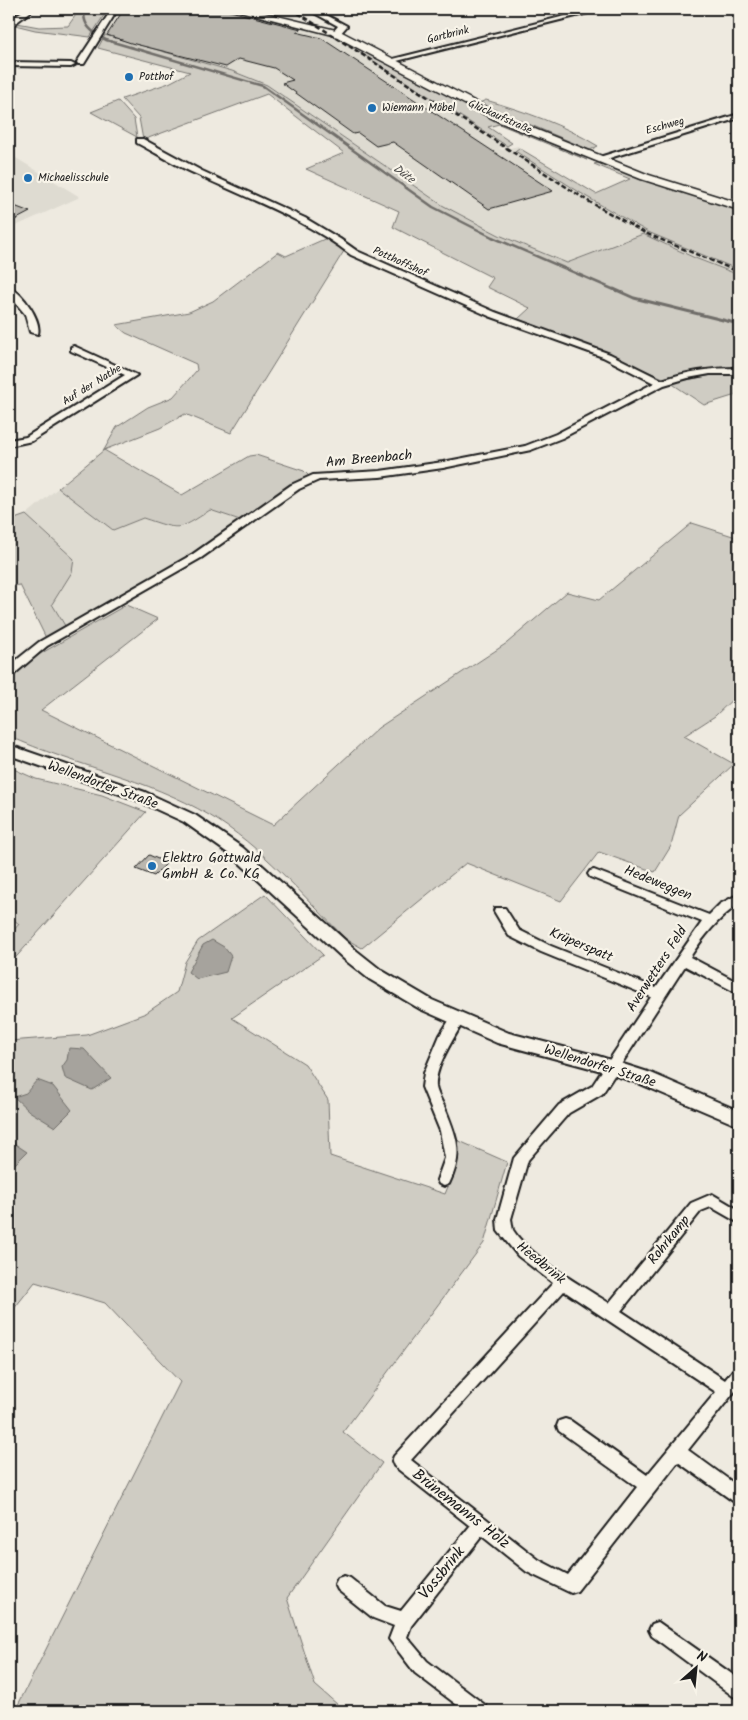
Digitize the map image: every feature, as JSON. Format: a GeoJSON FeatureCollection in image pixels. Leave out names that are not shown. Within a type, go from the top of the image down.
{"type":"FeatureCollection","features":[{"type":"Feature","properties":{"kind":"main road","name":"Glückaufstraße"},"geometry":{"type":"LineString","coordinates":[[237,9],[336,33],[487,112],[597,159],[685,191],[739,208]]}},
{"type":"Feature","properties":{"kind":"street"},"geometry":{"type":"LineString","coordinates":[[9,26],[18,16],[31,9]]}},
{"type":"Feature","properties":{"kind":"street"},"geometry":{"type":"LineString","coordinates":[[9,64],[43,67],[71,65],[78,68],[85,65],[81,62],[115,9]]}},
{"type":"Feature","properties":{"kind":"street"},"geometry":{"type":"LineString","coordinates":[[310,9],[343,26],[336,33]]}},
{"type":"Feature","properties":{"kind":"street","name":"Gartbrink"},"geometry":{"type":"LineString","coordinates":[[389,62],[601,9]]}},
{"type":"Feature","properties":{"kind":"street","name":"Eschweg"},"geometry":{"type":"LineString","coordinates":[[597,159],[739,116]]}},
{"type":"Feature","properties":{"kind":"street","name":"Potthoffshof"},"geometry":{"type":"LineString","coordinates":[[140,141],[206,177],[308,222],[332,235],[354,253],[513,322],[567,339],[620,361],[660,383]]}},
{"type":"Feature","properties":{"kind":"street"},"geometry":{"type":"LineString","coordinates":[[9,290],[26,309],[35,323],[35,332]]}},
{"type":"Feature","properties":{"kind":"street","name":"Auf der Nathe"},"geometry":{"type":"LineString","coordinates":[[9,443],[29,439],[132,375],[74,350]]}},
{"type":"Feature","properties":{"kind":"street","name":"Am Breenbach"},"geometry":{"type":"LineString","coordinates":[[9,672],[44,644],[165,576],[295,487],[317,477],[380,474],[442,465],[528,448],[559,436],[660,383],[686,375],[710,371],[739,372]]}},
{"type":"Feature","properties":{"kind":"street","name":"Wellendorfer Straße"},"geometry":{"type":"LineString","coordinates":[[9,750],[121,788],[176,812],[212,832],[244,857],[330,938],[357,960],[401,991],[457,1020],[505,1038],[612,1067],[675,1090],[739,1119]]}},
{"type":"Feature","properties":{"kind":"street","name":"Hedeweggen"},"geometry":{"type":"LineString","coordinates":[[594,874],[710,920]]}},
{"type":"Feature","properties":{"kind":"street","name":"Averwetters Feld"},"geometry":{"type":"LineString","coordinates":[[612,1067],[682,959],[710,920],[739,898]]}},
{"type":"Feature","properties":{"kind":"street","name":"Krüperspatt"},"geometry":{"type":"LineString","coordinates":[[500,911],[514,933],[546,949],[660,995]]}},
{"type":"Feature","properties":{"kind":"street"},"geometry":{"type":"LineString","coordinates":[[682,959],[739,989]]}},
{"type":"Feature","properties":{"kind":"street"},"geometry":{"type":"LineString","coordinates":[[444,1180],[452,1158],[447,1131],[429,1087],[431,1074],[447,1035],[457,1020]]}},
{"type":"Feature","properties":{"kind":"street","name":"Heedbrink"},"geometry":{"type":"LineString","coordinates":[[612,1067],[597,1090],[564,1109],[521,1158],[504,1219],[505,1231],[523,1252],[563,1282],[611,1312],[726,1390]]}},
{"type":"Feature","properties":{"kind":"street","name":"Rohrkamp"},"geometry":{"type":"LineString","coordinates":[[611,1312],[696,1206],[712,1200],[739,1217]]}},
{"type":"Feature","properties":{"kind":"street","name":"Brünemanns Holz"},"geometry":{"type":"LineString","coordinates":[[563,1282],[400,1461],[533,1566],[571,1585],[726,1390]]}},
{"type":"Feature","properties":{"kind":"street"},"geometry":{"type":"LineString","coordinates":[[726,1390],[739,1375]]}},
{"type":"Feature","properties":{"kind":"street"},"geometry":{"type":"LineString","coordinates":[[566,1426],[648,1486]]}},
{"type":"Feature","properties":{"kind":"street"},"geometry":{"type":"LineString","coordinates":[[676,1451],[739,1496]]}},
{"type":"Feature","properties":{"kind":"street","name":"Vossbrink"},"geometry":{"type":"LineString","coordinates":[[404,1621],[480,1526]]}},
{"type":"Feature","properties":{"kind":"street"},"geometry":{"type":"LineString","coordinates":[[344,1584],[379,1612],[404,1621],[398,1639],[416,1660],[479,1711]]}},
{"type":"Feature","properties":{"kind":"street"},"geometry":{"type":"LineString","coordinates":[[658,1630],[739,1690]]}},
{"type":"Feature","properties":{"kind":"shaded area"},"geometry":{"type":"Polygon","coordinates":[[[80,9],[108,9],[90,37],[35,30],[15,25],[17,23],[39,27],[68,26],[80,9]]]}},
{"type":"Feature","properties":{"kind":"shaded area"},"geometry":{"type":"Polygon","coordinates":[[[123,9],[224,9],[331,34],[507,146],[499,148],[502,150],[518,146],[519,148],[516,151],[594,201],[648,232],[739,270],[739,275],[695,258],[643,234],[567,263],[499,235],[442,205],[267,85],[232,71],[105,35],[123,9]]]}},
{"type":"Feature","properties":{"kind":"shaded area"},"geometry":{"type":"Polygon","coordinates":[[[249,9],[294,9],[306,17],[291,18],[249,9]]]}},
{"type":"Feature","properties":{"kind":"shaded area"},"geometry":{"type":"Polygon","coordinates":[[[331,34],[428,86],[587,160],[499,124],[488,127],[512,143],[507,146],[331,34]]]}},
{"type":"Feature","properties":{"kind":"shaded area"},"geometry":{"type":"Polygon","coordinates":[[[105,35],[232,71],[267,85],[442,205],[499,235],[567,263],[643,234],[695,258],[739,275],[739,368],[689,372],[663,378],[587,345],[518,319],[530,308],[487,287],[493,278],[393,227],[399,211],[306,169],[344,153],[267,94],[143,140],[139,118],[122,99],[169,83],[190,72],[98,48],[105,35]]]}},
{"type":"Feature","properties":{"kind":"shaded area"},"geometry":{"type":"Polygon","coordinates":[[[486,100],[544,119],[598,146],[590,150],[479,103],[486,100]]]}},
{"type":"Feature","properties":{"kind":"shaded area"},"geometry":{"type":"Polygon","coordinates":[[[118,101],[134,119],[137,137],[91,112],[118,101]]]}},
{"type":"Feature","properties":{"kind":"shaded area"},"geometry":{"type":"Polygon","coordinates":[[[519,148],[596,194],[630,179],[594,164],[598,163],[739,211],[739,270],[648,232],[587,197],[515,151],[519,148]]]}},
{"type":"Feature","properties":{"kind":"shaded area","name":"Michaelisschule"},"geometry":{"type":"Polygon","coordinates":[[[9,156],[16,158],[80,197],[9,229],[9,156]]]}},
{"type":"Feature","properties":{"kind":"shaded area"},"geometry":{"type":"Polygon","coordinates":[[[329,237],[344,251],[231,433],[185,414],[160,428],[104,450],[117,427],[148,407],[173,397],[197,370],[196,364],[126,333],[116,325],[189,312],[213,301],[278,252],[286,256],[329,237]]]}},
{"type":"Feature","properties":{"kind":"shaded area"},"geometry":{"type":"Polygon","coordinates":[[[717,374],[739,375],[739,394],[704,405],[671,383],[717,374]]]}},
{"type":"Feature","properties":{"kind":"shaded area"},"geometry":{"type":"Polygon","coordinates":[[[104,450],[182,495],[249,456],[256,455],[304,471],[309,476],[243,521],[210,510],[191,522],[178,527],[164,525],[143,518],[113,530],[58,488],[104,450]]]}},
{"type":"Feature","properties":{"kind":"shaded area"},"geometry":{"type":"Polygon","coordinates":[[[58,488],[113,530],[143,518],[173,528],[186,526],[210,510],[243,521],[182,562],[67,629],[52,604],[72,572],[74,559],[26,515],[58,488]]]}},
{"type":"Feature","properties":{"kind":"shaded area"},"geometry":{"type":"Polygon","coordinates":[[[26,515],[74,559],[72,572],[52,604],[67,629],[46,638],[20,585],[9,586],[9,521],[26,515]]]}},
{"type":"Feature","properties":{"kind":"shaded area"},"geometry":{"type":"Polygon","coordinates":[[[692,523],[739,538],[739,693],[715,716],[684,736],[734,764],[679,815],[671,846],[655,872],[599,852],[561,901],[466,863],[362,948],[346,939],[298,889],[247,841],[209,815],[161,791],[59,756],[9,736],[9,675],[26,662],[126,605],[158,619],[41,710],[273,825],[378,728],[507,643],[567,592],[599,600],[692,523]]]}},
{"type":"Feature","properties":{"kind":"shaded area"},"geometry":{"type":"Polygon","coordinates":[[[9,767],[36,779],[102,795],[146,812],[9,965],[9,936],[19,924],[9,916],[9,767]]]}},
{"type":"Feature","properties":{"kind":"shaded area"},"geometry":{"type":"Polygon","coordinates":[[[265,894],[323,955],[232,1018],[305,1064],[328,1100],[330,1156],[445,1194],[456,1167],[457,1140],[507,1162],[484,1243],[343,1432],[382,1463],[287,1598],[315,1685],[345,1711],[15,1711],[180,1382],[105,1303],[35,1282],[9,1315],[9,1041],[87,1035],[146,1013],[177,992],[185,962],[198,941],[265,894]]]}},
{"type":"Feature","properties":{"kind":"shaded area"},"geometry":{"type":"Polygon","coordinates":[[[212,940],[224,947],[231,956],[226,972],[197,979],[188,972],[203,945],[212,940]]]}},
{"type":"Feature","properties":{"kind":"shaded area"},"geometry":{"type":"Polygon","coordinates":[[[69,1048],[84,1049],[111,1078],[92,1090],[65,1078],[62,1067],[67,1060],[69,1048]]]}},
{"type":"Feature","properties":{"kind":"shaded area"},"geometry":{"type":"Polygon","coordinates":[[[37,1080],[53,1086],[72,1110],[55,1127],[29,1111],[14,1097],[26,1093],[37,1080]]]}},
{"type":"Feature","properties":{"kind":"shaded area"},"geometry":{"type":"Polygon","coordinates":[[[9,1140],[27,1152],[9,1170],[9,1140]]]}},
{"type":"Feature","properties":{"kind":"building","name":"Wiemann Möbel"},"geometry":{"type":"Polygon","coordinates":[[[124,9],[222,9],[301,29],[296,32],[321,38],[553,191],[489,209],[393,142],[376,146],[358,133],[353,134],[282,83],[293,80],[274,68],[239,59],[226,67],[107,35],[124,9]]]}},
{"type":"Feature","properties":{"kind":"building"},"geometry":{"type":"Polygon","coordinates":[[[9,204],[30,212],[9,223],[9,204]]]}},
{"type":"Feature","properties":{"kind":"building","name":"Elektro Gottwald GmbH & Co. KG"},"geometry":{"type":"Polygon","coordinates":[[[149,855],[167,863],[154,876],[136,869],[149,855]]]}},
{"type":"Feature","properties":{"kind":"waterway","name":"Düte"},"geometry":{"type":"LineString","coordinates":[[85,9],[86,24],[106,40],[263,86],[433,207],[492,237],[617,291]]}},
{"type":"Feature","properties":{"kind":"waterway","name":"Düte"},"geometry":{"type":"LineString","coordinates":[[614,289],[634,298],[739,324]]}},
{"type":"Feature","properties":{"kind":"railway"},"geometry":{"type":"LineString","coordinates":[[292,9],[588,201],[645,233],[739,272]]}},
{"type":"Feature","properties":{"kind":"place","name":"Potthof"},"geometry":{"type":"Point","coordinates":[129,77]}},
{"type":"Feature","properties":{"kind":"place","name":"Wiemann Möbel"},"geometry":{"type":"Point","coordinates":[372,108]}},
{"type":"Feature","properties":{"kind":"place","name":"Michaelisschule"},"geometry":{"type":"Point","coordinates":[28,178]}},
{"type":"Feature","properties":{"kind":"place","name":"Elektro Gottwald GmbH & Co. KG"},"geometry":{"type":"Point","coordinates":[152,866]}}]}
